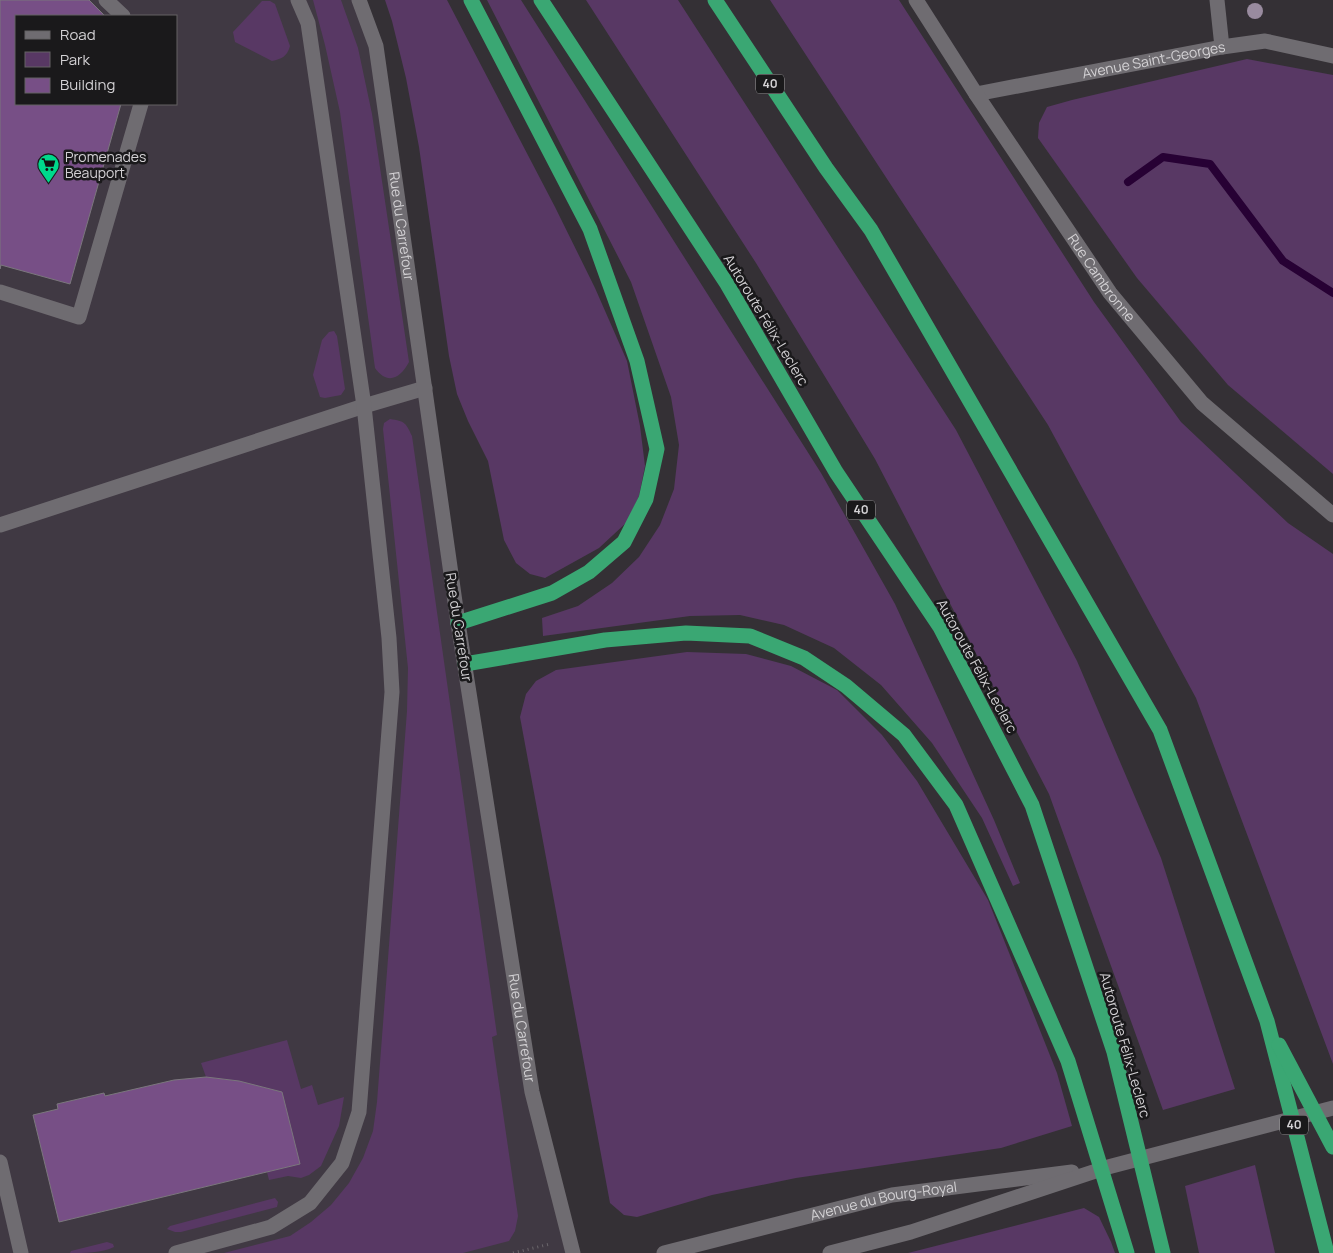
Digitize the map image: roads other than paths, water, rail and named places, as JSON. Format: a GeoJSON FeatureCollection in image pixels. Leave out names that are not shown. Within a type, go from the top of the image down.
{"type":"FeatureCollection","features":[{"type":"Feature","properties":{"kind":"highway"},"geometry":{"type":"LineString","coordinates":[[458,623],[552,593],[589,572],[624,542],[646,499],[657,449],[637,361],[590,229],[471,0]]}},
{"type":"Feature","properties":{"kind":"highway","name":"Autoroute Félix-Leclerc"},"geometry":{"type":"LineString","coordinates":[[541,0],[727,284],[836,472],[940,627],[1032,805],[1114,1052],[1163,1253]]}},
{"type":"Feature","properties":{"kind":"highway","name":"40"},"geometry":{"type":"LineString","coordinates":[[715,0],[826,168],[871,230],[1160,730],[1267,1020],[1327,1253]]}},
{"type":"Feature","properties":{"kind":"highway"},"geometry":{"type":"LineString","coordinates":[[465,664],[605,640],[686,633],[750,636],[804,658],[846,686],[904,735],[956,805],[1068,1060],[1127,1253]]}},
{"type":"Feature","properties":{"kind":"highway"},"geometry":{"type":"LineString","coordinates":[[1267,1020],[1333,1147]]}},
{"type":"Feature","properties":{"kind":"street"},"geometry":{"type":"LineString","coordinates":[[106,0],[122,15]]}},
{"type":"Feature","properties":{"kind":"street"},"geometry":{"type":"LineString","coordinates":[[176,1253],[271,1227],[310,1203],[342,1163],[359,1112],[392,692],[390,638],[364,406],[308,23],[298,0]]}},
{"type":"Feature","properties":{"kind":"street","name":"Rue du Carrefour"},"geometry":{"type":"LineString","coordinates":[[359,0],[376,46],[458,623],[532,1092],[571,1246]]}},
{"type":"Feature","properties":{"kind":"street","name":"Rue Cambronne"},"geometry":{"type":"LineString","coordinates":[[916,0],[976,94],[1110,293],[1202,404],[1333,515]]}},
{"type":"Feature","properties":{"kind":"street"},"geometry":{"type":"LineString","coordinates":[[1217,0],[1222,47]]}},
{"type":"Feature","properties":{"kind":"street","name":"Avenue Saint-Georges"},"geometry":{"type":"LineString","coordinates":[[976,94],[1222,47],[1265,41],[1333,56]]}},
{"type":"Feature","properties":{"kind":"street"},"geometry":{"type":"LineString","coordinates":[[0,292],[79,317],[141,105]]}},
{"type":"Feature","properties":{"kind":"street"},"geometry":{"type":"LineString","coordinates":[[0,525],[364,406],[425,388]]}},
{"type":"Feature","properties":{"kind":"street","name":"Avenue du Bourg-Royal"},"geometry":{"type":"LineString","coordinates":[[830,1253],[910,1232],[1108,1168],[1333,1108]]}},
{"type":"Feature","properties":{"kind":"street"},"geometry":{"type":"LineString","coordinates":[[0,1162],[21,1253]]}},
{"type":"Feature","properties":{"kind":"street","name":"Avenue du Bourg-Royal"},"geometry":{"type":"LineString","coordinates":[[664,1253],[892,1195],[1108,1168]]}},
{"type":"Feature","properties":{"kind":"waterway"},"geometry":{"type":"LineString","coordinates":[[1128,182],[1163,157],[1210,164],[1283,261],[1333,293]]}},
{"type":"Feature","properties":{"kind":"place","name":"Promenades Beauport"},"geometry":{"type":"Point","coordinates":[49,184]}}]}
